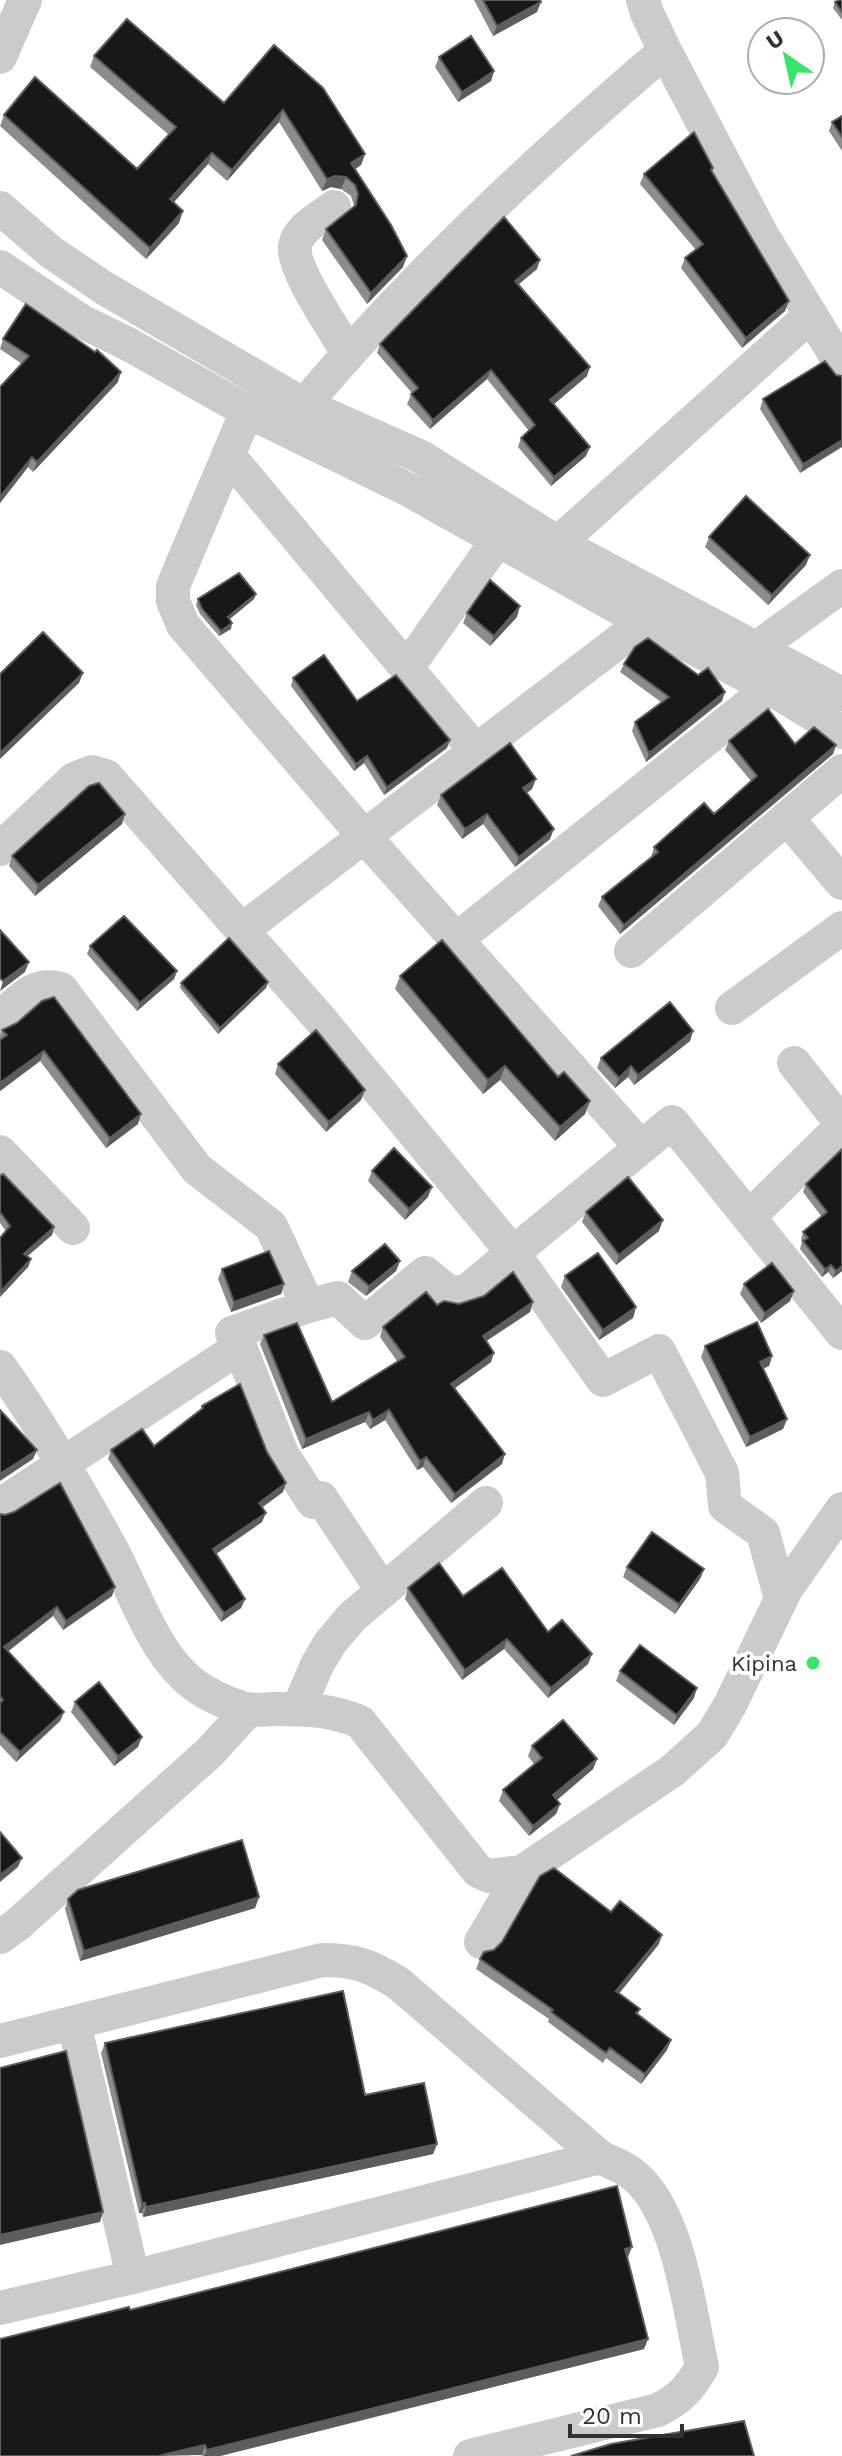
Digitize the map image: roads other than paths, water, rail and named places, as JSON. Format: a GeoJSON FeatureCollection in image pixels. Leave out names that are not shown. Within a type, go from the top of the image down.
{"type":"FeatureCollection","features":[{"type":"Feature","properties":{"kind":"street"},"geometry":{"type":"LineString","coordinates":[[0,57],[25,0]]}},
{"type":"Feature","properties":{"kind":"street"},"geometry":{"type":"LineString","coordinates":[[643,0],[665,51],[762,235],[842,366]]}},
{"type":"Feature","properties":{"kind":"street"},"geometry":{"type":"LineString","coordinates":[[641,1147],[364,836],[183,625],[176,612],[173,586],[228,455],[273,407],[348,353],[521,178],[665,51]]}},
{"type":"Feature","properties":{"kind":"street"},"geometry":{"type":"LineString","coordinates":[[334,207],[302,232],[295,246],[296,259],[348,353]]}},
{"type":"Feature","properties":{"kind":"street"},"geometry":{"type":"LineString","coordinates":[[0,208],[51,252],[273,407]]}},
{"type":"Feature","properties":{"kind":"street"},"geometry":{"type":"LineString","coordinates":[[0,267],[81,321],[415,473],[558,543],[842,694]]}},
{"type":"Feature","properties":{"kind":"street"},"geometry":{"type":"LineString","coordinates":[[558,543],[811,315]]}},
{"type":"Feature","properties":{"kind":"street"},"geometry":{"type":"LineString","coordinates":[[228,455],[476,751]]}},
{"type":"Feature","properties":{"kind":"street"},"geometry":{"type":"LineString","coordinates":[[415,473],[497,541],[770,688],[842,732]]}},
{"type":"Feature","properties":{"kind":"street"},"geometry":{"type":"LineString","coordinates":[[407,668],[497,541]]}},
{"type":"Feature","properties":{"kind":"street"},"geometry":{"type":"LineString","coordinates":[[758,647],[842,586]]}},
{"type":"Feature","properties":{"kind":"street"},"geometry":{"type":"LineString","coordinates":[[242,930],[644,622]]}},
{"type":"Feature","properties":{"kind":"street"},"geometry":{"type":"LineString","coordinates":[[456,940],[770,688]]}},
{"type":"Feature","properties":{"kind":"street"},"geometry":{"type":"LineString","coordinates":[[631,951],[842,771]]}},
{"type":"Feature","properties":{"kind":"street"},"geometry":{"type":"LineString","coordinates":[[0,849],[74,779],[92,772],[106,776],[321,1020],[513,1253],[603,1380],[659,1351],[722,1473],[725,1506],[763,1533],[781,1599]]}},
{"type":"Feature","properties":{"kind":"street"},"geometry":{"type":"LineString","coordinates":[[787,818],[842,883]]}},
{"type":"Feature","properties":{"kind":"street"},"geometry":{"type":"LineString","coordinates":[[732,1008],[842,928]]}},
{"type":"Feature","properties":{"kind":"street"},"geometry":{"type":"LineString","coordinates":[[0,1018],[34,989],[48,985],[61,989],[197,1169],[271,1226],[308,1306]]}},
{"type":"Feature","properties":{"kind":"street"},"geometry":{"type":"LineString","coordinates":[[749,1217],[842,1125],[794,1063]]}},
{"type":"Feature","properties":{"kind":"street"},"geometry":{"type":"LineString","coordinates":[[383,1591],[321,1498],[313,1502],[282,1454],[232,1333],[338,1298],[365,1323],[425,1273],[451,1294],[468,1290],[672,1122],[842,1333]]}},
{"type":"Feature","properties":{"kind":"street"},"geometry":{"type":"LineString","coordinates":[[0,1152],[73,1228]]}},
{"type":"Feature","properties":{"kind":"street"},"geometry":{"type":"LineString","coordinates":[[0,1505],[240,1347]]}},
{"type":"Feature","properties":{"kind":"street"},"geometry":{"type":"LineString","coordinates":[[0,1367],[62,1464],[168,1656],[206,1693],[248,1710],[298,1709],[338,1713],[360,1722],[478,1871],[489,1876],[522,1872]]}},
{"type":"Feature","properties":{"kind":"street"},"geometry":{"type":"LineString","coordinates":[[298,1709],[330,1643],[352,1617],[486,1503]]}},
{"type":"Feature","properties":{"kind":"street"},"geometry":{"type":"LineString","coordinates":[[481,1942],[522,1872],[672,1771],[712,1735],[730,1705],[781,1599],[842,1509]]}},
{"type":"Feature","properties":{"kind":"street"},"geometry":{"type":"LineString","coordinates":[[0,1937],[210,1752],[248,1710]]}},
{"type":"Feature","properties":{"kind":"street"},"geometry":{"type":"LineString","coordinates":[[0,2041],[322,1960],[349,1960],[371,1966],[398,1983],[600,2157],[634,2174],[659,2203],[671,2232],[702,2367],[681,2398],[658,2410],[470,2456]]}},
{"type":"Feature","properties":{"kind":"street"},"geometry":{"type":"LineString","coordinates":[[74,2023],[133,2277]]}},
{"type":"Feature","properties":{"kind":"street"},"geometry":{"type":"LineString","coordinates":[[0,2308],[600,2157]]}},
{"type":"Feature","properties":{"kind":"place","name":"Kipina"},"geometry":{"type":"Point","coordinates":[813,1663]}}]}
